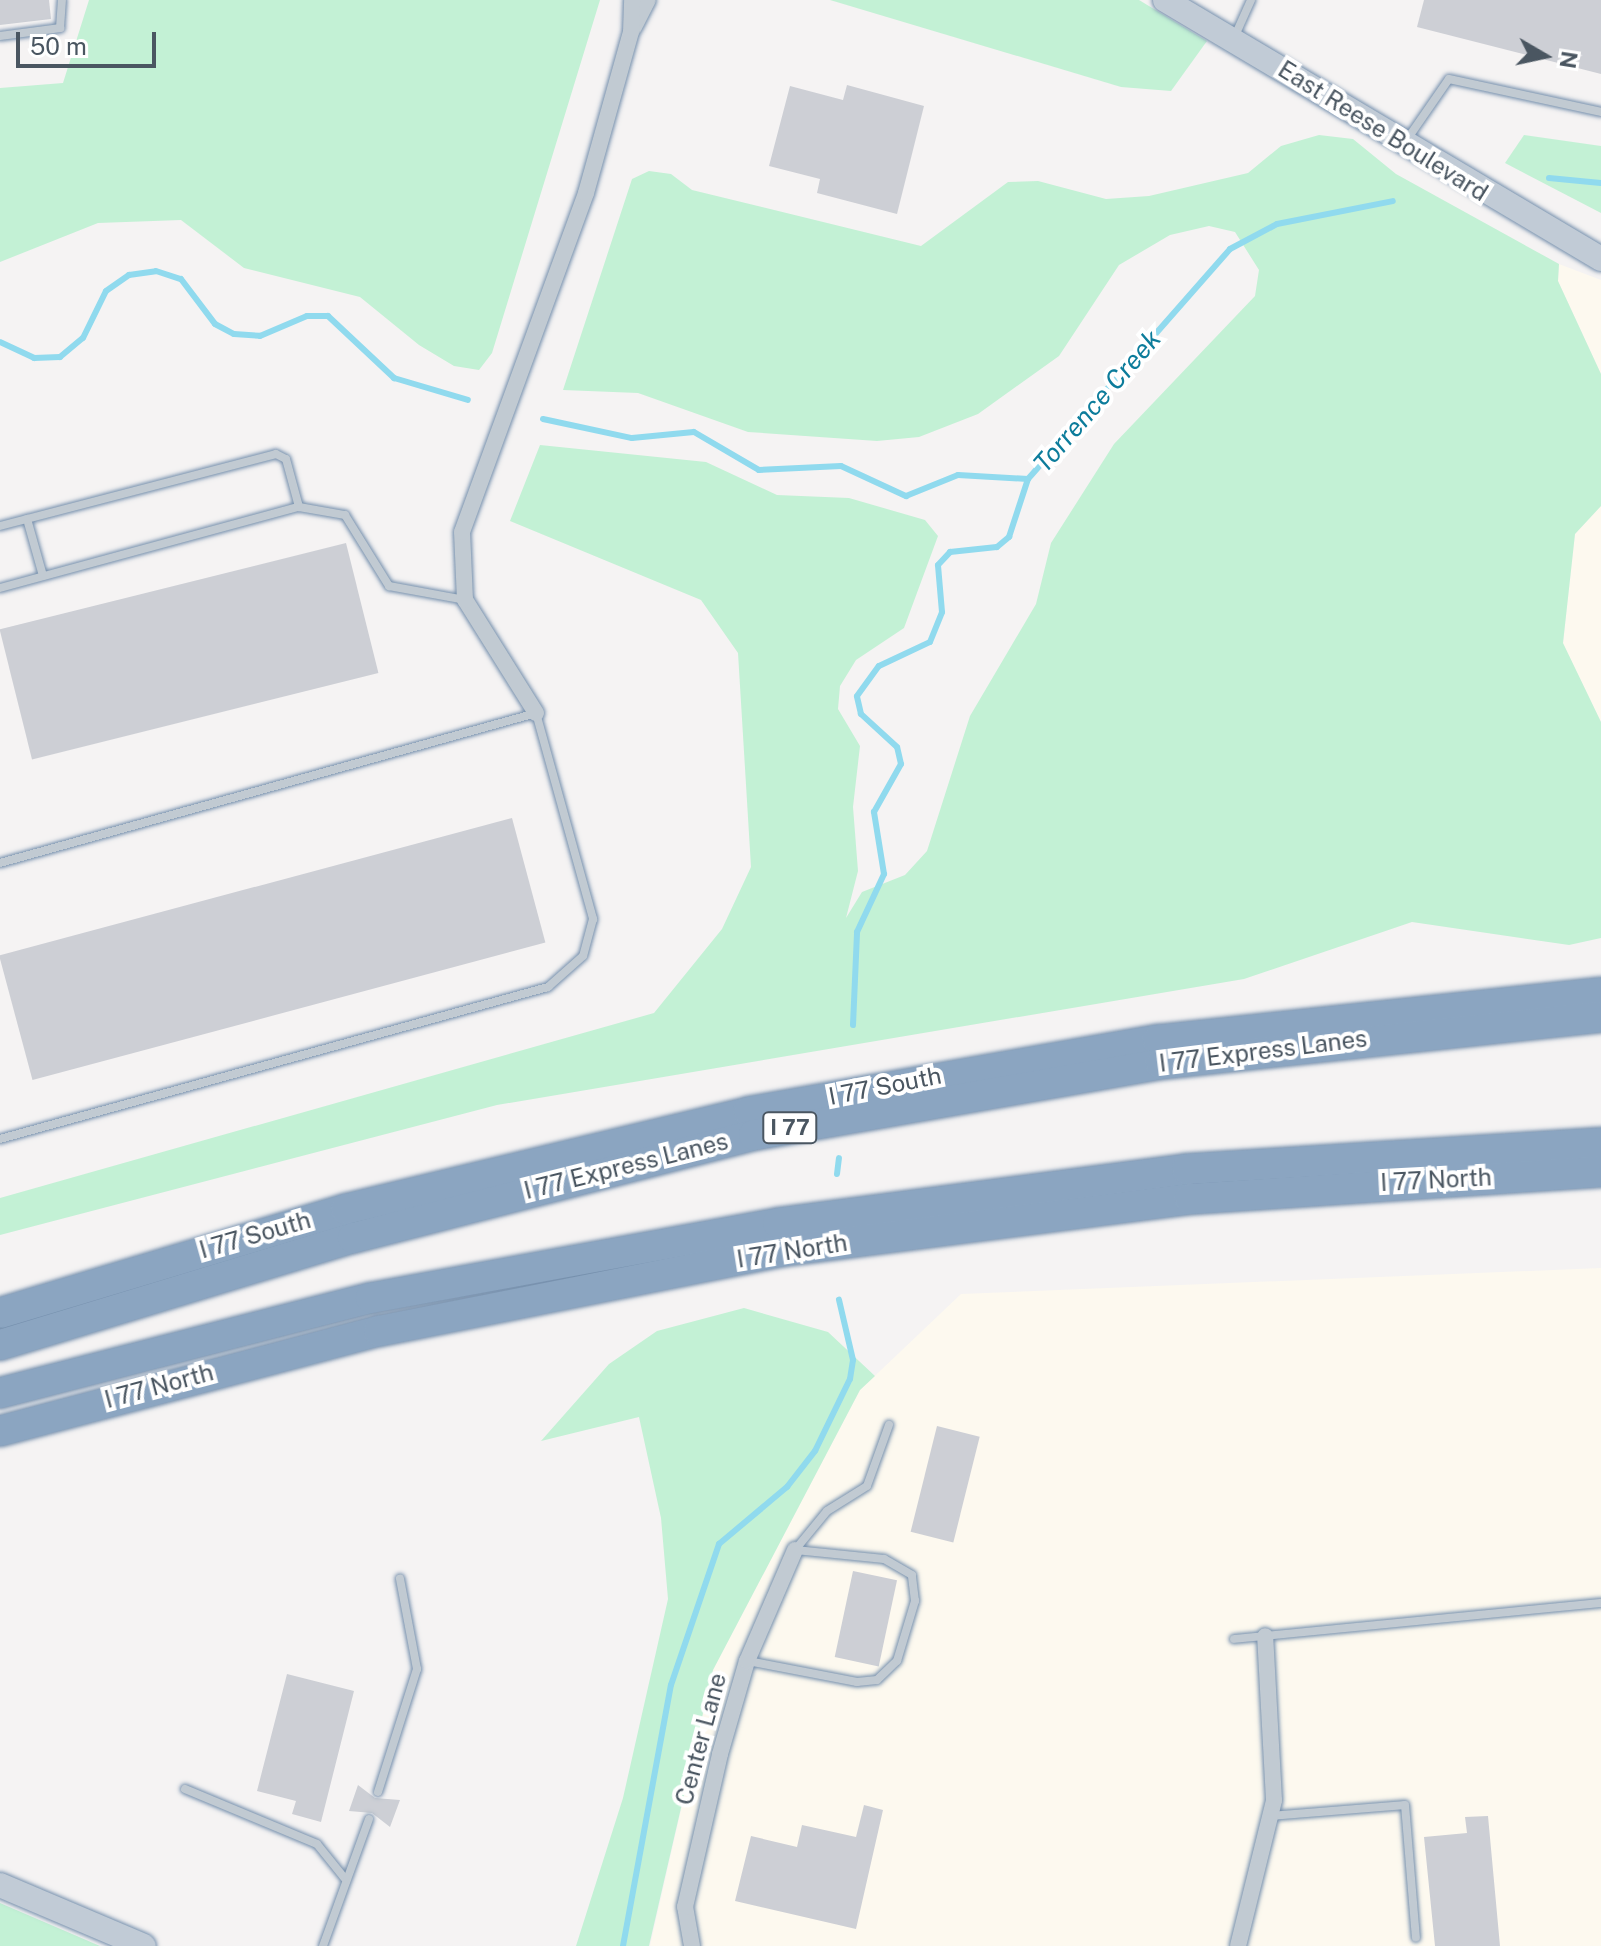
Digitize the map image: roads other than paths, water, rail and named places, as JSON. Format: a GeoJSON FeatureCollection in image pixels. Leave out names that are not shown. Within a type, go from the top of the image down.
{"type":"FeatureCollection","features":[{"type":"Feature","properties":{"kind":"highway","name":"I 77 South"},"geometry":{"type":"LineString","coordinates":[[0,1313],[346,1209],[749,1112],[1158,1040],[1601,993]]}},
{"type":"Feature","properties":{"kind":"highway","name":"I 77 Express Lanes"},"geometry":{"type":"LineString","coordinates":[[0,1345],[353,1238],[754,1135],[1161,1064],[1601,1017]]}},
{"type":"Feature","properties":{"kind":"highway"},"geometry":{"type":"LineString","coordinates":[[0,1393],[371,1298],[793,1220],[1187,1169],[1601,1143]]}},
{"type":"Feature","properties":{"kind":"highway","name":"I 77 North"},"geometry":{"type":"LineString","coordinates":[[0,1431],[379,1331],[783,1251],[1190,1199],[1601,1172]]}},
{"type":"Feature","properties":{"kind":"street"},"geometry":{"type":"LineString","coordinates":[[631,32],[632,0]]}},
{"type":"Feature","properties":{"kind":"street"},"geometry":{"type":"LineString","coordinates":[[536,713],[465,600],[462,532],[586,193],[631,32],[648,0]]}},
{"type":"Feature","properties":{"kind":"street","name":"East Reese Boulevard"},"geometry":{"type":"LineString","coordinates":[[1165,0],[1234,39],[1403,145],[1601,259]]}},
{"type":"Feature","properties":{"kind":"street","name":"Center Lane"},"geometry":{"type":"LineString","coordinates":[[692,1946],[685,1907],[747,1661],[795,1550]]}},
{"type":"Feature","properties":{"kind":"street"},"geometry":{"type":"LineString","coordinates":[[1238,1946],[1271,1816],[1275,1733],[1265,1636]]}},
{"type":"Feature","properties":{"kind":"street"},"geometry":{"type":"LineString","coordinates":[[0,1885],[144,1946]]}},
{"type":"Feature","properties":{"kind":"lane"},"geometry":{"type":"LineString","coordinates":[[0,36],[60,28],[62,0]]}},
{"type":"Feature","properties":{"kind":"lane"},"geometry":{"type":"LineString","coordinates":[[1234,39],[1251,0]]}},
{"type":"Feature","properties":{"kind":"lane"},"geometry":{"type":"LineString","coordinates":[[1403,145],[1449,79],[1601,112]]}},
{"type":"Feature","properties":{"kind":"lane"},"geometry":{"type":"LineString","coordinates":[[0,526],[270,454],[286,459],[299,507]]}},
{"type":"Feature","properties":{"kind":"lane"},"geometry":{"type":"LineString","coordinates":[[0,588],[299,507],[345,515],[389,586],[465,600]]}},
{"type":"Feature","properties":{"kind":"lane"},"geometry":{"type":"LineString","coordinates":[[27,519],[43,576]]}},
{"type":"Feature","properties":{"kind":"lane"},"geometry":{"type":"LineString","coordinates":[[0,863],[536,713],[593,919],[591,939],[571,974],[548,987],[0,1139]]}},
{"type":"Feature","properties":{"kind":"lane"},"geometry":{"type":"LineString","coordinates":[[795,1550],[827,1511],[867,1486],[889,1425]]}},
{"type":"Feature","properties":{"kind":"lane"},"geometry":{"type":"LineString","coordinates":[[747,1661],[857,1682],[877,1680],[897,1661],[915,1601],[912,1575],[884,1559],[795,1550]]}},
{"type":"Feature","properties":{"kind":"lane"},"geometry":{"type":"LineString","coordinates":[[378,1792],[417,1669],[400,1579]]}},
{"type":"Feature","properties":{"kind":"lane"},"geometry":{"type":"LineString","coordinates":[[1234,1639],[1601,1603]]}},
{"type":"Feature","properties":{"kind":"lane"},"geometry":{"type":"LineString","coordinates":[[185,1789],[317,1844],[346,1880]]}},
{"type":"Feature","properties":{"kind":"lane"},"geometry":{"type":"LineString","coordinates":[[1271,1816],[1405,1805],[1416,1938]]}},
{"type":"Feature","properties":{"kind":"lane"},"geometry":{"type":"LineString","coordinates":[[323,1946],[369,1819]]}},
{"type":"Feature","properties":{"kind":"waterway","name":"Torrence Creek"},"geometry":{"type":"LineString","coordinates":[[1549,178],[1601,183]]}},
{"type":"Feature","properties":{"kind":"waterway","name":"Torrence Creek"},"geometry":{"type":"LineString","coordinates":[[543,419],[632,438],[694,432],[759,470],[841,466],[906,496],[958,475],[1028,479],[1230,249],[1277,224],[1393,201]]}},
{"type":"Feature","properties":{"kind":"waterway","name":"Torrence Creek"},"geometry":{"type":"LineString","coordinates":[[0,342],[34,358],[60,357],[83,338],[106,291],[129,275],[156,271],[181,279],[215,324],[234,334],[260,336],[307,316],[328,316],[394,378],[468,400]]}},
{"type":"Feature","properties":{"kind":"waterway"},"geometry":{"type":"LineString","coordinates":[[853,1025],[857,932],[884,874],[874,812],[901,764],[897,747],[861,714],[857,696],[879,666],[930,642],[942,612],[938,565],[950,552],[997,547],[1009,537],[1028,479]]}},
{"type":"Feature","properties":{"kind":"waterway"},"geometry":{"type":"LineString","coordinates":[[837,1174],[839,1158]]}},
{"type":"Feature","properties":{"kind":"waterway"},"geometry":{"type":"LineString","coordinates":[[623,1946],[671,1685],[719,1544],[787,1487],[815,1451],[850,1379],[853,1360],[839,1300]]}}]}
